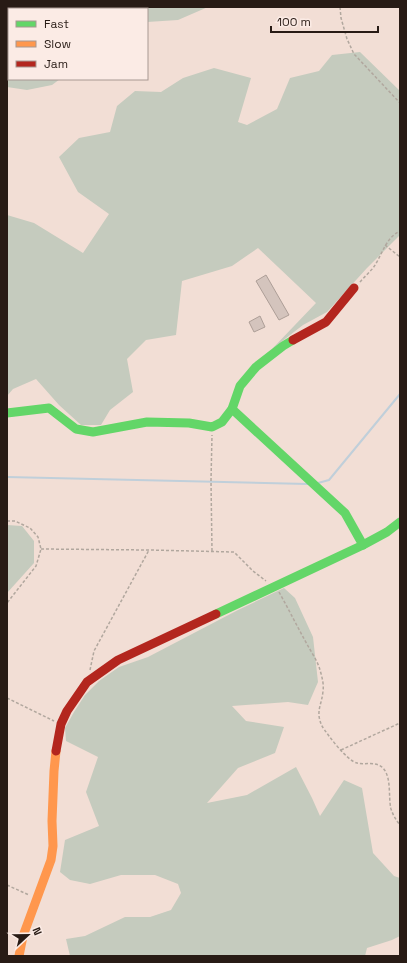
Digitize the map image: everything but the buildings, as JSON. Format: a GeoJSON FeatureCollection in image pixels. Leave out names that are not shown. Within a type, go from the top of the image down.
{"type":"FeatureCollection","features":[{"type":"Feature","properties":{"kind":"street"},"geometry":{"type":"LineString","coordinates":[[7,413],[49,408],[76,429],[93,432],[147,422],[189,423],[212,427],[222,422],[232,409],[240,386],[256,367],[283,346],[326,322],[354,288]]}},
{"type":"Feature","properties":{"kind":"street"},"geometry":{"type":"LineString","coordinates":[[232,409],[345,513],[363,545]]}},
{"type":"Feature","properties":{"kind":"street"},"geometry":{"type":"LineString","coordinates":[[19,956],[24,936],[51,860],[53,846],[52,821],[54,771],[60,724],[87,682],[118,660],[363,545],[394,528],[400,522]]}},
{"type":"Feature","properties":{"kind":"path"},"geometry":{"type":"LineString","coordinates":[[340,7],[341,18],[347,39],[354,54],[400,102]]}},
{"type":"Feature","properties":{"kind":"path"},"geometry":{"type":"LineString","coordinates":[[354,288],[373,268],[385,245],[396,233],[400,231]]}},
{"type":"Feature","properties":{"kind":"path"},"geometry":{"type":"LineString","coordinates":[[385,245],[400,257]]}},
{"type":"Feature","properties":{"kind":"path"},"geometry":{"type":"LineString","coordinates":[[212,427],[210,482],[212,551]]}},
{"type":"Feature","properties":{"kind":"path"},"geometry":{"type":"LineString","coordinates":[[7,521],[16,521],[30,528],[38,537],[41,550],[36,566],[7,603]]}},
{"type":"Feature","properties":{"kind":"path"},"geometry":{"type":"LineString","coordinates":[[41,550],[234,552],[266,581],[276,586],[319,668],[324,684],[318,717],[323,726],[350,761],[374,764],[382,767],[386,772],[391,809],[395,819],[400,825]]}},
{"type":"Feature","properties":{"kind":"path"},"geometry":{"type":"LineString","coordinates":[[90,670],[94,651],[149,550]]}},
{"type":"Feature","properties":{"kind":"path"},"geometry":{"type":"LineString","coordinates":[[7,698],[60,724]]}},
{"type":"Feature","properties":{"kind":"path"},"geometry":{"type":"LineString","coordinates":[[341,750],[400,723]]}},
{"type":"Feature","properties":{"kind":"path"},"geometry":{"type":"LineString","coordinates":[[7,885],[37,898]]}},
{"type":"Feature","properties":{"kind":"shaded area"},"geometry":{"type":"Polygon","coordinates":[[[7,7],[44,7],[8,8],[8,80],[59,80],[52,85],[27,90],[7,87],[7,7]]]}},
{"type":"Feature","properties":{"kind":"shaded area"},"geometry":{"type":"Polygon","coordinates":[[[208,7],[178,20],[148,22],[148,8],[117,8],[208,7]]]}},
{"type":"Feature","properties":{"kind":"shaded area"},"geometry":{"type":"Polygon","coordinates":[[[360,52],[400,91],[400,235],[367,268],[327,312],[303,325],[272,349],[316,303],[258,248],[232,266],[182,281],[176,335],[146,340],[127,359],[133,392],[110,410],[101,425],[81,425],[59,405],[36,379],[13,389],[7,396],[7,215],[34,223],[83,253],[109,214],[78,192],[59,157],[79,138],[110,132],[117,106],[135,91],[161,92],[183,78],[214,68],[251,78],[238,122],[247,125],[277,109],[290,78],[319,71],[332,55],[360,52]]]}},
{"type":"Feature","properties":{"kind":"shaded area"},"geometry":{"type":"Polygon","coordinates":[[[7,525],[22,526],[34,541],[34,563],[7,593],[7,525]]]}},
{"type":"Feature","properties":{"kind":"shaded area"},"geometry":{"type":"Polygon","coordinates":[[[284,588],[295,598],[313,637],[318,682],[308,705],[288,702],[232,706],[246,721],[284,727],[275,753],[238,768],[207,803],[247,795],[296,767],[320,816],[344,780],[362,788],[373,853],[394,876],[400,878],[400,936],[367,948],[365,956],[70,956],[66,939],[85,936],[125,917],[150,917],[171,910],[181,893],[178,884],[155,875],[121,875],[90,884],[70,880],[60,872],[65,840],[99,826],[86,792],[98,757],[66,741],[65,728],[74,712],[85,695],[99,681],[119,667],[148,657],[284,588]]]}},
{"type":"Feature","properties":{"kind":"waterway"},"geometry":{"type":"LineString","coordinates":[[318,483],[329,480],[400,394]]}},
{"type":"Feature","properties":{"kind":"waterway"},"geometry":{"type":"LineString","coordinates":[[7,477],[308,484]]}},
{"type":"Feature","properties":{"kind":"traffic: fast"},"geometry":{"type":"LineString","coordinates":[[7,413],[49,408],[76,429],[93,432],[147,422],[189,423],[212,427],[222,422],[232,409],[240,386],[256,367],[293,340]]}},
{"type":"Feature","properties":{"kind":"traffic: fast"},"geometry":{"type":"LineString","coordinates":[[232,409],[345,513],[363,545]]}},
{"type":"Feature","properties":{"kind":"traffic: fast"},"geometry":{"type":"LineString","coordinates":[[216,614],[363,545],[387,532],[400,522]]}},
{"type":"Feature","properties":{"kind":"traffic: slow"},"geometry":{"type":"LineString","coordinates":[[19,956],[23,936],[51,860],[53,846],[52,821],[56,751]]}},
{"type":"Feature","properties":{"kind":"traffic: jam"},"geometry":{"type":"LineString","coordinates":[[293,340],[326,322],[354,288]]}},
{"type":"Feature","properties":{"kind":"traffic: jam"},"geometry":{"type":"LineString","coordinates":[[56,751],[61,724],[67,711],[87,682],[118,660],[216,614]]}}]}
